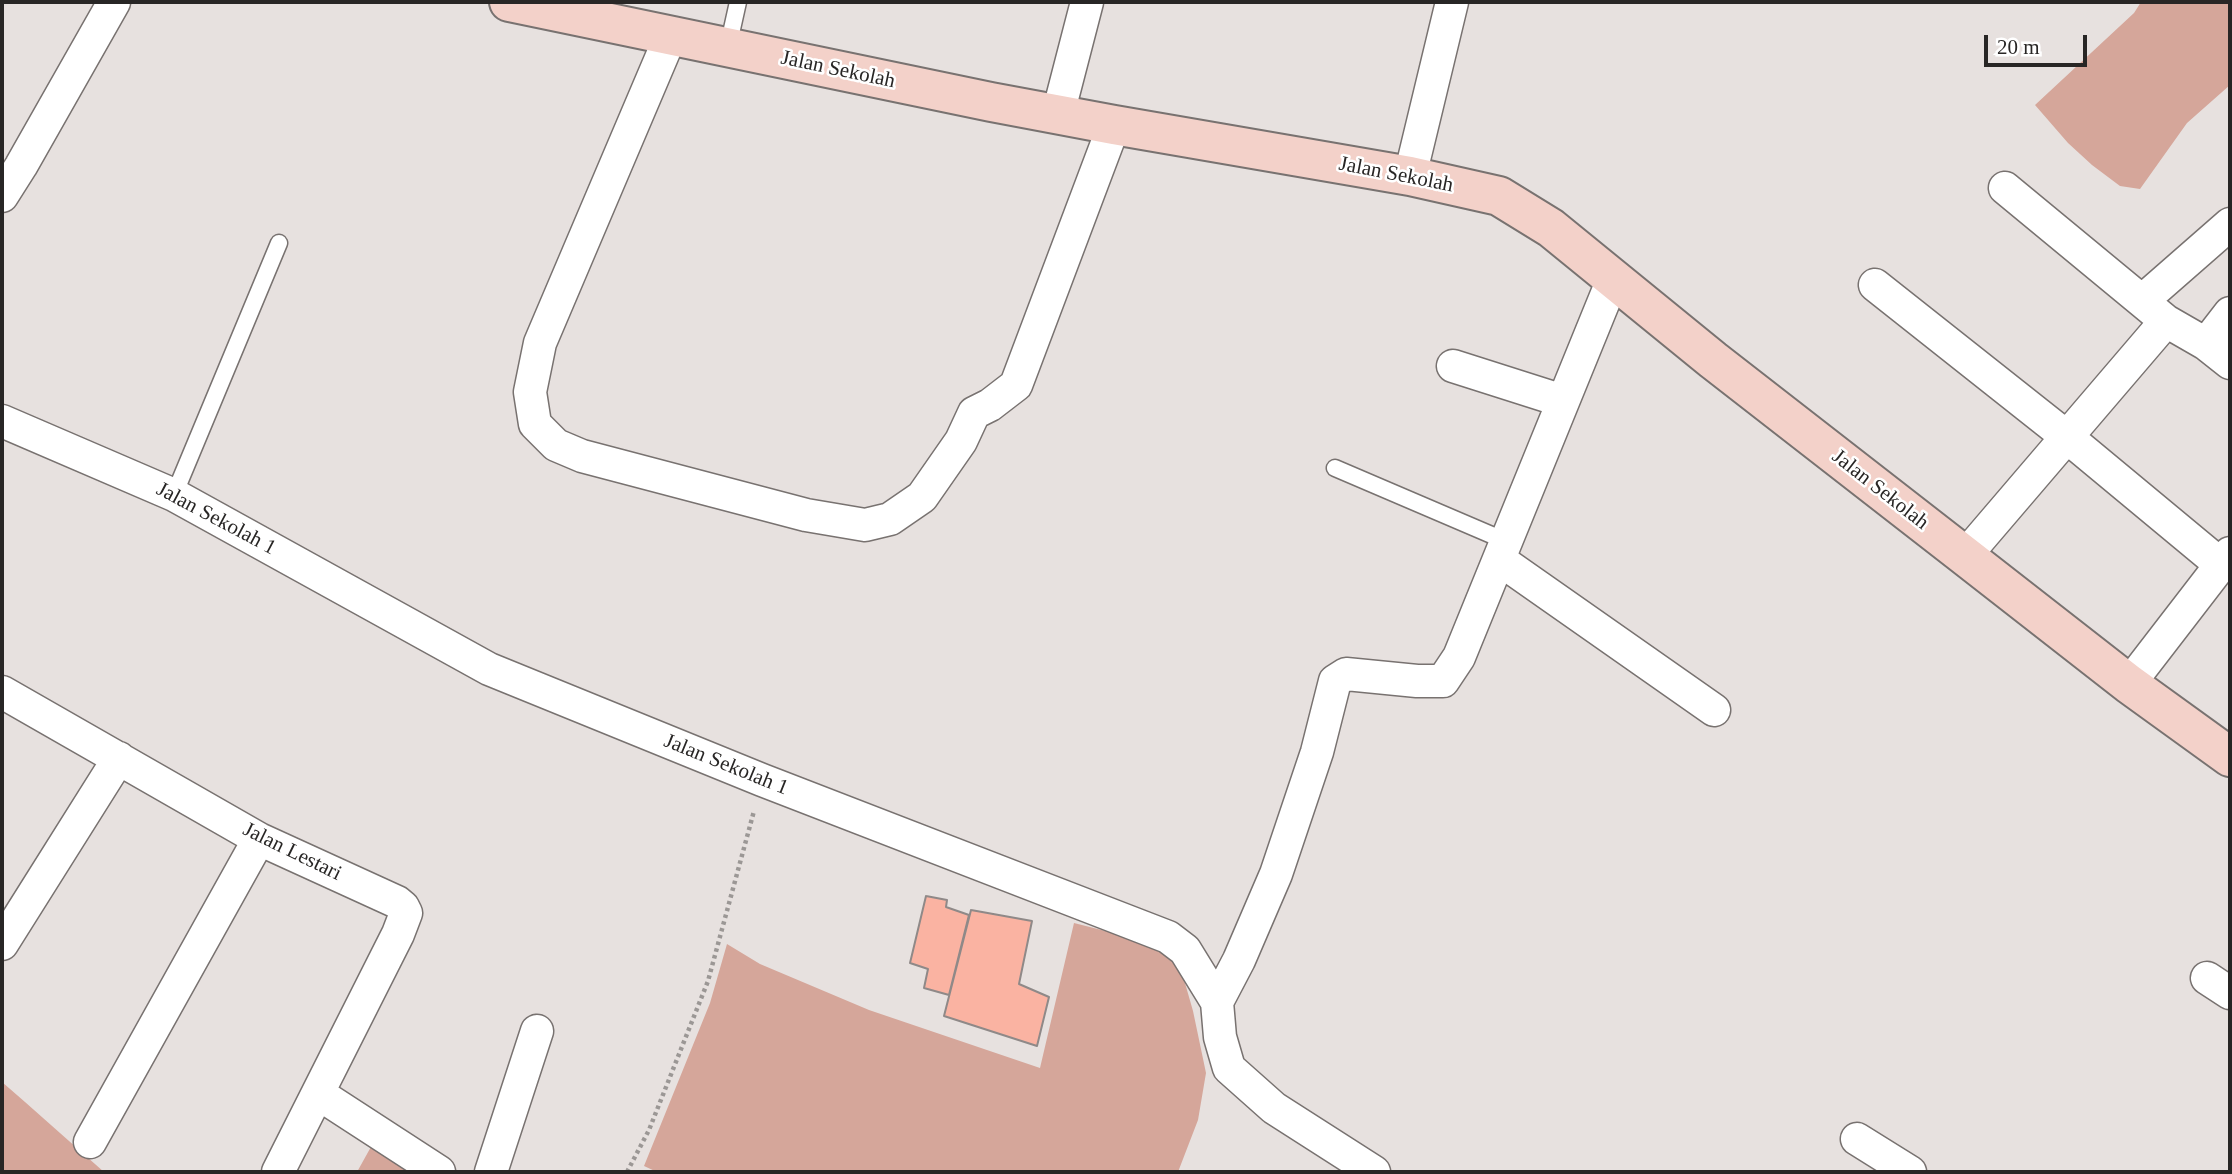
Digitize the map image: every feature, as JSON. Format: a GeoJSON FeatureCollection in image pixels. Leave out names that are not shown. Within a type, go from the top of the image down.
{"type":"FeatureCollection","features":[{"type":"Feature","properties":{"kind":"street"},"geometry":{"type":"LineString","coordinates":[[2,196],[114,2]]}},
{"type":"Feature","properties":{"kind":"street","name":"Jalan Sekolah"},"geometry":{"type":"LineString","coordinates":[[509,2],[1114,125],[1410,176],[1499,196],[1551,228],[1713,360],[2129,684],[2230,757]]}},
{"type":"Feature","properties":{"kind":"street"},"geometry":{"type":"LineString","coordinates":[[1058,114],[1087,2]]}},
{"type":"Feature","properties":{"kind":"street"},"geometry":{"type":"LineString","coordinates":[[1410,176],[1452,2]]}},
{"type":"Feature","properties":{"kind":"street"},"geometry":{"type":"LineString","coordinates":[[671,35],[540,344],[530,392],[535,424],[555,445],[582,456],[806,514],[865,525],[890,519],[922,497],[961,442],[974,413],[1016,386],[1114,125]]}},
{"type":"Feature","properties":{"kind":"street"},"geometry":{"type":"LineString","coordinates":[[2005,188],[2166,321],[2206,344],[2230,363]]}},
{"type":"Feature","properties":{"kind":"street"},"geometry":{"type":"LineString","coordinates":[[2142,301],[2230,224]]}},
{"type":"Feature","properties":{"kind":"street"},"geometry":{"type":"LineString","coordinates":[[1217,1002],[1239,960],[1276,874],[1317,752],[1335,681],[1346,674],[1443,681],[1460,657],[1613,279]]}},
{"type":"Feature","properties":{"kind":"street"},"geometry":{"type":"LineString","coordinates":[[1875,285],[2225,558],[2129,684]]}},
{"type":"Feature","properties":{"kind":"street"},"geometry":{"type":"LineString","coordinates":[[2206,344],[2230,313]]}},
{"type":"Feature","properties":{"kind":"street"},"geometry":{"type":"LineString","coordinates":[[1965,556],[2166,321]]}},
{"type":"Feature","properties":{"kind":"street"},"geometry":{"type":"LineString","coordinates":[[1453,366],[1563,401]]}},
{"type":"Feature","properties":{"kind":"street","name":"Jalan Sekolah 1"},"geometry":{"type":"LineString","coordinates":[[2,421],[174,495],[489,669],[762,780],[1168,937],[1185,950],[1217,1002],[1220,1037],[1229,1068],[1274,1108],[1374,1172]]}},
{"type":"Feature","properties":{"kind":"street"},"geometry":{"type":"LineString","coordinates":[[1504,551],[1714,710]]}},
{"type":"Feature","properties":{"kind":"street","name":"Jalan Lestari"},"geometry":{"type":"LineString","coordinates":[[2,692],[260,839],[397,902],[406,913],[319,1094]]}},
{"type":"Feature","properties":{"kind":"street"},"geometry":{"type":"LineString","coordinates":[[2,944],[119,758]]}},
{"type":"Feature","properties":{"kind":"street"},"geometry":{"type":"LineString","coordinates":[[90,1142],[260,839]]}},
{"type":"Feature","properties":{"kind":"street"},"geometry":{"type":"LineString","coordinates":[[491,1172],[537,1031]]}},
{"type":"Feature","properties":{"kind":"street"},"geometry":{"type":"LineString","coordinates":[[278,1172],[319,1094],[439,1172]]}},
{"type":"Feature","properties":{"kind":"street"},"geometry":{"type":"LineString","coordinates":[[1857,1139],[1910,1172]]}},
{"type":"Feature","properties":{"kind":"lane"},"geometry":{"type":"LineString","coordinates":[[727,47],[738,2]]}},
{"type":"Feature","properties":{"kind":"lane"},"geometry":{"type":"LineString","coordinates":[[174,495],[279,243]]}},
{"type":"Feature","properties":{"kind":"lane"},"geometry":{"type":"LineString","coordinates":[[1335,468],[1504,551]]}},
{"type":"Feature","properties":{"kind":"path"},"geometry":{"type":"LineString","coordinates":[[626,1172],[649,1130],[708,981],[762,780]]}},
{"type":"Feature","properties":{"kind":"shaded area"},"geometry":{"type":"Polygon","coordinates":[[[2141,2],[2230,2],[2230,85],[2187,123],[2140,189],[2120,186],[2092,165],[2068,143],[2035,105],[2134,13],[2141,2]]]}},
{"type":"Feature","properties":{"kind":"shaded area"},"geometry":{"type":"Polygon","coordinates":[[[1074,923],[1145,941],[1166,950],[1183,976],[1206,1073],[1198,1120],[1178,1172],[657,1172],[644,1166],[710,1003],[727,944],[760,964],[869,1010],[1040,1068],[1074,923]]]}},
{"type":"Feature","properties":{"kind":"shaded area"},"geometry":{"type":"Polygon","coordinates":[[[2,1082],[25,1102],[104,1172],[2,1172],[2,1082]]]}},
{"type":"Feature","properties":{"kind":"shaded area"},"geometry":{"type":"Polygon","coordinates":[[[372,1145],[417,1172],[357,1172],[372,1145]]]}},
{"type":"Feature","properties":{"kind":"building"},"geometry":{"type":"Polygon","coordinates":[[[926,896],[947,900],[946,907],[969,915],[949,995],[924,988],[928,969],[910,963],[926,896]]]}},
{"type":"Feature","properties":{"kind":"building"},"geometry":{"type":"Polygon","coordinates":[[[971,910],[1032,921],[1019,984],[1049,997],[1037,1046],[944,1016],[971,910]]]}}]}
